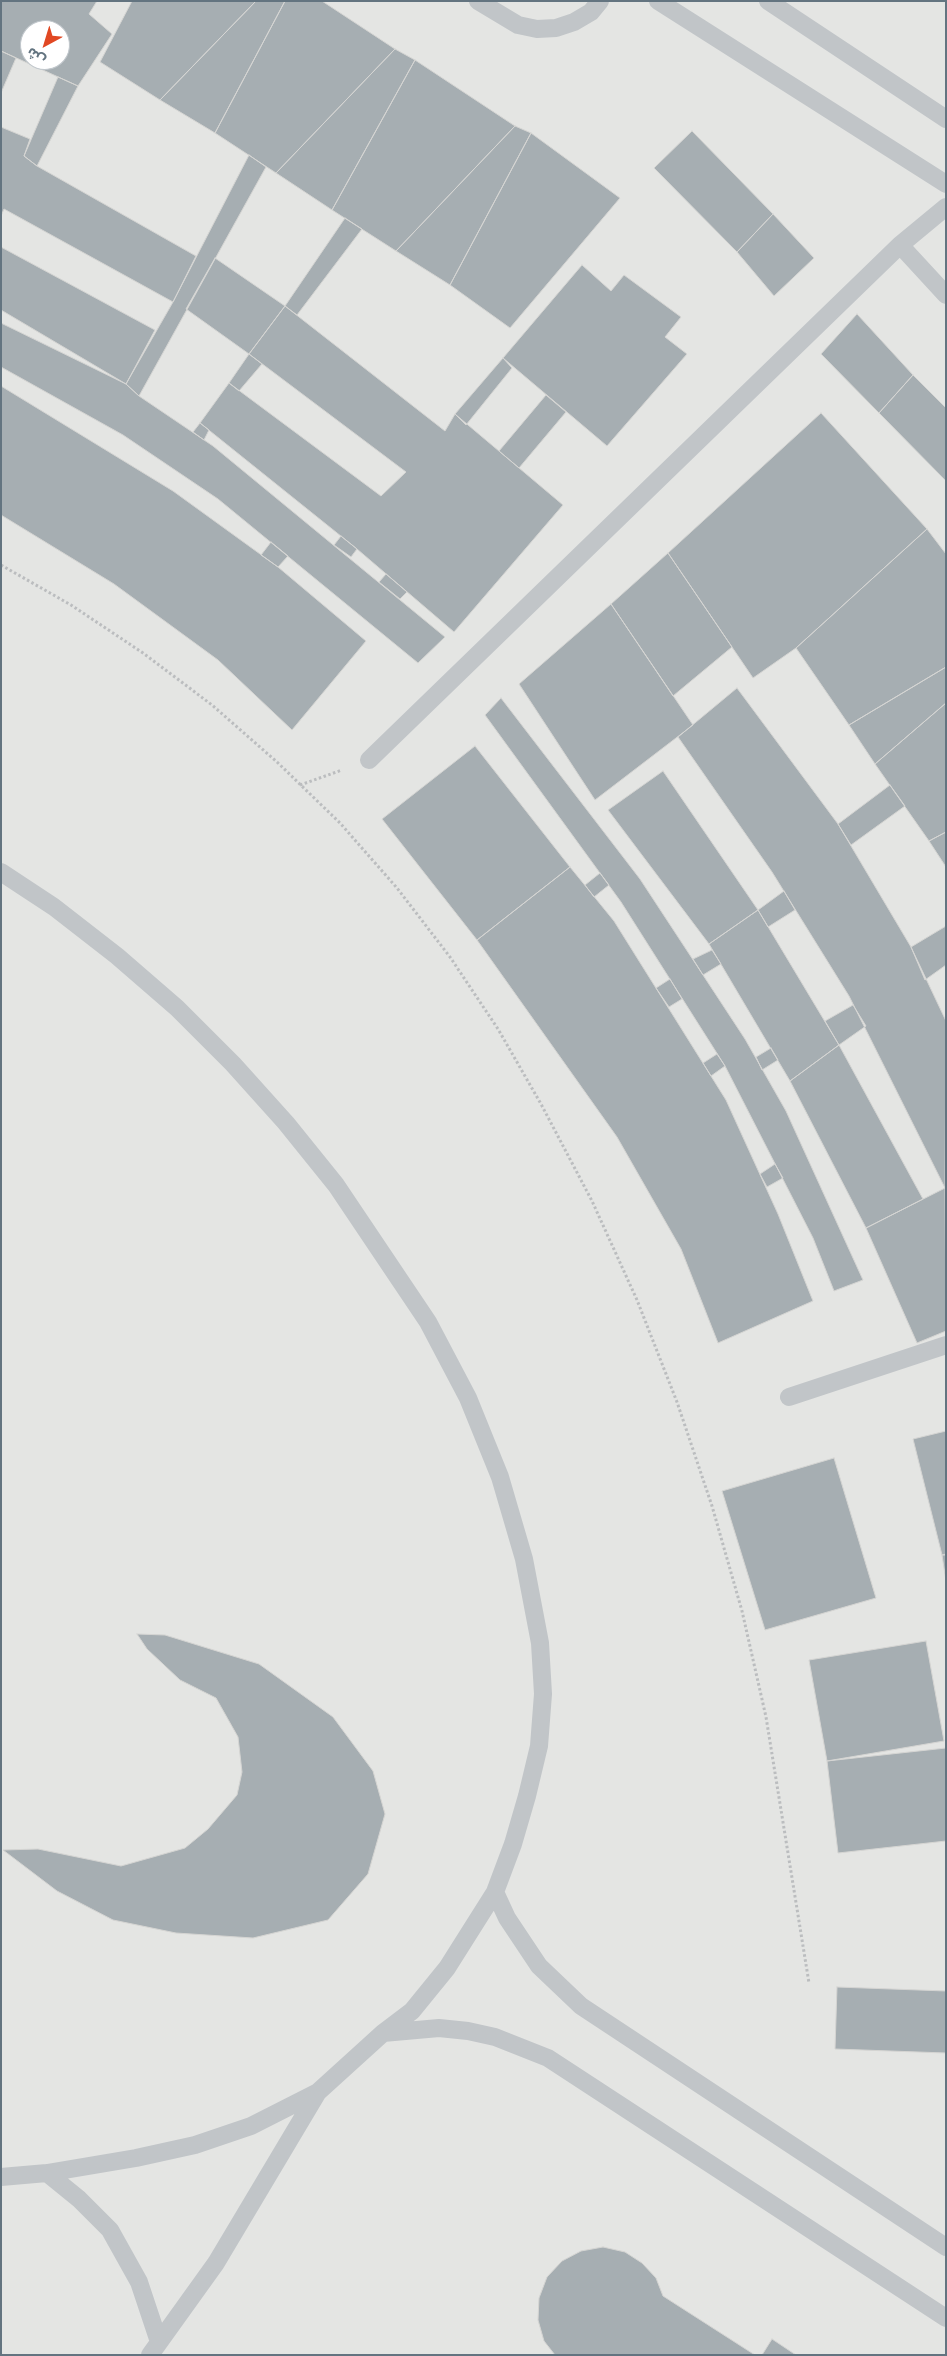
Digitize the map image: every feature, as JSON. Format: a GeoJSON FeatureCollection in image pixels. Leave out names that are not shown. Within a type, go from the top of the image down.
{"type":"FeatureCollection","features":[{"type":"Feature","properties":{"kind":"lane"},"geometry":{"type":"LineString","coordinates":[[478,1],[518,25],[537,29],[556,28],[574,22],[591,12],[600,1]]}},
{"type":"Feature","properties":{"kind":"lane"},"geometry":{"type":"LineString","coordinates":[[658,1],[946,184]]}},
{"type":"Feature","properties":{"kind":"lane"},"geometry":{"type":"LineString","coordinates":[[768,1],[946,119]]}},
{"type":"Feature","properties":{"kind":"lane"},"geometry":{"type":"LineString","coordinates":[[369,760],[900,245],[946,207]]}},
{"type":"Feature","properties":{"kind":"lane"},"geometry":{"type":"LineString","coordinates":[[900,245],[946,295]]}},
{"type":"Feature","properties":{"kind":"lane"},"geometry":{"type":"LineString","coordinates":[[1,872],[54,907],[109,950],[177,1008],[233,1064],[286,1123],[336,1185],[428,1322],[468,1398],[500,1477],[524,1559],[540,1643],[543,1694],[539,1746],[527,1796],[513,1844],[495,1892],[447,1968],[412,2011],[383,2034],[318,2092],[251,2126],[195,2145],[136,2158],[47,2173],[1,2177]]}},
{"type":"Feature","properties":{"kind":"lane"},"geometry":{"type":"LineString","coordinates":[[789,1397],[946,1345]]}},
{"type":"Feature","properties":{"kind":"lane"},"geometry":{"type":"LineString","coordinates":[[495,1892],[507,1918],[539,1966],[581,2006],[946,2247]]}},
{"type":"Feature","properties":{"kind":"lane"},"geometry":{"type":"LineString","coordinates":[[383,2034],[439,2028],[468,2031],[496,2037],[548,2058],[946,2318]]}},
{"type":"Feature","properties":{"kind":"lane"},"geometry":{"type":"LineString","coordinates":[[154,2349],[216,2264],[318,2092]]}},
{"type":"Feature","properties":{"kind":"lane"},"geometry":{"type":"LineString","coordinates":[[47,2173],[79,2199],[110,2230],[139,2282],[154,2349]]}},
{"type":"Feature","properties":{"kind":"path"},"geometry":{"type":"LineString","coordinates":[[1,565],[71,605],[143,653],[212,705],[340,824],[397,888],[450,958],[498,1029],[541,1104],[592,1201],[637,1300],[677,1402],[706,1487],[742,1611],[766,1717],[809,1983]]}},
{"type":"Feature","properties":{"kind":"path"},"geometry":{"type":"LineString","coordinates":[[300,785],[369,760]]}},
{"type":"Feature","properties":{"kind":"shaded area"},"geometry":{"type":"Polygon","coordinates":[[[1,1],[946,1],[946,2355],[1,2355],[1,1]]]}},
{"type":"Feature","properties":{"kind":"building"},"geometry":{"type":"Polygon","coordinates":[[[1,1],[97,1],[89,14],[112,34],[78,86],[43,70],[70,70],[70,20],[20,20],[20,60],[1,51],[1,1]]]}},
{"type":"Feature","properties":{"kind":"building"},"geometry":{"type":"Polygon","coordinates":[[[132,1],[256,1],[160,100],[100,62],[132,1]]]}},
{"type":"Feature","properties":{"kind":"building"},"geometry":{"type":"Polygon","coordinates":[[[256,1],[285,1],[215,133],[160,100],[256,1]]]}},
{"type":"Feature","properties":{"kind":"building"},"geometry":{"type":"Polygon","coordinates":[[[285,1],[322,1],[395,49],[276,173],[215,133],[285,1]]]}},
{"type":"Feature","properties":{"kind":"building"},"geometry":{"type":"Polygon","coordinates":[[[395,49],[415,60],[332,210],[276,173],[395,49]]]}},
{"type":"Feature","properties":{"kind":"building"},"geometry":{"type":"Polygon","coordinates":[[[1,51],[16,58],[1,93],[1,51]]]}},
{"type":"Feature","properties":{"kind":"building"},"geometry":{"type":"Polygon","coordinates":[[[415,60],[515,126],[396,251],[332,210],[415,60]]]}},
{"type":"Feature","properties":{"kind":"building"},"geometry":{"type":"Polygon","coordinates":[[[58,77],[78,86],[37,166],[24,156],[58,77]]]}},
{"type":"Feature","properties":{"kind":"building"},"geometry":{"type":"Polygon","coordinates":[[[515,126],[531,133],[450,285],[396,251],[515,126]]]}},
{"type":"Feature","properties":{"kind":"building"},"geometry":{"type":"Polygon","coordinates":[[[1,127],[30,139],[24,156],[37,166],[196,256],[173,302],[4,209],[1,216],[1,127]]]}},
{"type":"Feature","properties":{"kind":"building"},"geometry":{"type":"Polygon","coordinates":[[[692,131],[773,214],[737,252],[654,168],[692,131]]]}},
{"type":"Feature","properties":{"kind":"building"},"geometry":{"type":"Polygon","coordinates":[[[531,133],[620,198],[510,328],[450,285],[531,133]]]}},
{"type":"Feature","properties":{"kind":"building"},"geometry":{"type":"Polygon","coordinates":[[[249,155],[266,167],[139,396],[126,384],[173,302],[249,155]]]}},
{"type":"Feature","properties":{"kind":"building"},"geometry":{"type":"Polygon","coordinates":[[[773,214],[814,258],[774,296],[737,252],[773,214]]]}},
{"type":"Feature","properties":{"kind":"building"},"geometry":{"type":"Polygon","coordinates":[[[345,218],[362,229],[297,315],[285,306],[345,218]]]}},
{"type":"Feature","properties":{"kind":"building"},"geometry":{"type":"Polygon","coordinates":[[[1,247],[155,330],[126,384],[1,310],[1,247]]]}},
{"type":"Feature","properties":{"kind":"building"},"geometry":{"type":"Polygon","coordinates":[[[215,258],[285,306],[249,354],[186,309],[215,258]]]}},
{"type":"Feature","properties":{"kind":"building"},"geometry":{"type":"Polygon","coordinates":[[[582,265],[611,291],[624,275],[681,317],[665,337],[687,354],[607,446],[503,358],[582,265]]]}},
{"type":"Feature","properties":{"kind":"building"},"geometry":{"type":"Polygon","coordinates":[[[285,306],[445,431],[455,414],[563,505],[454,632],[357,549],[200,423],[229,383],[381,496],[406,472],[249,354],[285,306]]]}},
{"type":"Feature","properties":{"kind":"building"},"geometry":{"type":"Polygon","coordinates":[[[857,314],[913,375],[879,413],[821,354],[857,314]]]}},
{"type":"Feature","properties":{"kind":"building"},"geometry":{"type":"Polygon","coordinates":[[[1,323],[126,384],[139,396],[213,446],[445,637],[418,663],[218,499],[123,435],[1,367],[1,323]]]}},
{"type":"Feature","properties":{"kind":"building"},"geometry":{"type":"Polygon","coordinates":[[[249,354],[262,364],[239,391],[229,383],[249,354]]]}},
{"type":"Feature","properties":{"kind":"building"},"geometry":{"type":"Polygon","coordinates":[[[503,358],[512,368],[466,425],[455,414],[503,358]]]}},
{"type":"Feature","properties":{"kind":"building"},"geometry":{"type":"Polygon","coordinates":[[[913,375],[946,408],[946,481],[879,413],[913,375]]]}},
{"type":"Feature","properties":{"kind":"building"},"geometry":{"type":"Polygon","coordinates":[[[1,386],[173,491],[278,567],[366,641],[292,730],[218,660],[114,584],[1,515],[1,386]]]}},
{"type":"Feature","properties":{"kind":"building"},"geometry":{"type":"Polygon","coordinates":[[[546,395],[566,412],[519,468],[499,451],[546,395]]]}},
{"type":"Feature","properties":{"kind":"building"},"geometry":{"type":"Polygon","coordinates":[[[821,413],[927,529],[796,648],[753,678],[668,553],[821,413]]]}},
{"type":"Feature","properties":{"kind":"building"},"geometry":{"type":"Polygon","coordinates":[[[200,423],[209,430],[204,440],[193,432],[200,423]]]}},
{"type":"Feature","properties":{"kind":"building"},"geometry":{"type":"Polygon","coordinates":[[[927,529],[946,554],[946,667],[849,725],[796,648],[927,529]]]}},
{"type":"Feature","properties":{"kind":"building"},"geometry":{"type":"Polygon","coordinates":[[[341,536],[357,549],[351,557],[334,545],[341,536]]]}},
{"type":"Feature","properties":{"kind":"building"},"geometry":{"type":"Polygon","coordinates":[[[271,542],[288,556],[278,567],[261,555],[271,542]]]}},
{"type":"Feature","properties":{"kind":"building"},"geometry":{"type":"Polygon","coordinates":[[[668,553],[732,647],[673,696],[611,604],[668,553]]]}},
{"type":"Feature","properties":{"kind":"building"},"geometry":{"type":"Polygon","coordinates":[[[386,574],[407,592],[400,599],[379,582],[386,574]]]}},
{"type":"Feature","properties":{"kind":"building"},"geometry":{"type":"Polygon","coordinates":[[[611,604],[693,725],[595,800],[519,684],[611,604]]]}},
{"type":"Feature","properties":{"kind":"building"},"geometry":{"type":"Polygon","coordinates":[[[946,667],[946,703],[875,764],[849,725],[946,667]]]}},
{"type":"Feature","properties":{"kind":"building"},"geometry":{"type":"Polygon","coordinates":[[[737,688],[838,824],[911,947],[946,1021],[945,1188],[849,996],[772,872],[678,737],[737,688]]]}},
{"type":"Feature","properties":{"kind":"building"},"geometry":{"type":"Polygon","coordinates":[[[501,698],[640,879],[745,1039],[786,1111],[863,1280],[834,1291],[813,1238],[725,1066],[621,902],[485,715],[501,698]]]}},
{"type":"Feature","properties":{"kind":"building"},"geometry":{"type":"Polygon","coordinates":[[[946,703],[946,832],[929,841],[875,764],[946,703]]]}},
{"type":"Feature","properties":{"kind":"building"},"geometry":{"type":"Polygon","coordinates":[[[475,746],[570,867],[477,940],[382,819],[475,746]]]}},
{"type":"Feature","properties":{"kind":"building"},"geometry":{"type":"Polygon","coordinates":[[[663,771],[758,910],[709,944],[608,810],[663,771]]]}},
{"type":"Feature","properties":{"kind":"building"},"geometry":{"type":"Polygon","coordinates":[[[890,785],[905,806],[851,845],[838,824],[890,785]]]}},
{"type":"Feature","properties":{"kind":"building"},"geometry":{"type":"Polygon","coordinates":[[[946,832],[946,867],[929,841],[946,832]]]}},
{"type":"Feature","properties":{"kind":"building"},"geometry":{"type":"Polygon","coordinates":[[[570,867],[614,921],[726,1100],[778,1214],[813,1301],[718,1343],[681,1249],[617,1137],[477,940],[570,867]]]}},
{"type":"Feature","properties":{"kind":"building"},"geometry":{"type":"Polygon","coordinates":[[[600,873],[609,885],[594,897],[585,885],[600,873]]]}},
{"type":"Feature","properties":{"kind":"building"},"geometry":{"type":"Polygon","coordinates":[[[784,891],[795,910],[768,927],[758,910],[784,891]]]}},
{"type":"Feature","properties":{"kind":"building"},"geometry":{"type":"Polygon","coordinates":[[[758,910],[839,1045],[790,1081],[709,944],[758,910]]]}},
{"type":"Feature","properties":{"kind":"building"},"geometry":{"type":"Polygon","coordinates":[[[946,926],[946,965],[925,980],[911,947],[946,926]]]}},
{"type":"Feature","properties":{"kind":"building"},"geometry":{"type":"Polygon","coordinates":[[[712,950],[721,964],[703,975],[693,959],[712,950]]]}},
{"type":"Feature","properties":{"kind":"building"},"geometry":{"type":"Polygon","coordinates":[[[670,979],[682,999],[669,1007],[656,988],[670,979]]]}},
{"type":"Feature","properties":{"kind":"building"},"geometry":{"type":"Polygon","coordinates":[[[853,1005],[866,1026],[839,1045],[825,1021],[853,1005]]]}},
{"type":"Feature","properties":{"kind":"building"},"geometry":{"type":"Polygon","coordinates":[[[839,1045],[923,1199],[866,1228],[790,1081],[839,1045]]]}},
{"type":"Feature","properties":{"kind":"building"},"geometry":{"type":"Polygon","coordinates":[[[771,1048],[778,1060],[762,1070],[756,1057],[771,1048]]]}},
{"type":"Feature","properties":{"kind":"building"},"geometry":{"type":"Polygon","coordinates":[[[717,1054],[725,1066],[711,1076],[703,1063],[717,1054]]]}},
{"type":"Feature","properties":{"kind":"building"},"geometry":{"type":"Polygon","coordinates":[[[775,1164],[783,1178],[767,1187],[760,1174],[775,1164]]]}},
{"type":"Feature","properties":{"kind":"building"},"geometry":{"type":"Polygon","coordinates":[[[945,1188],[946,1331],[917,1343],[866,1228],[945,1188]]]}},
{"type":"Feature","properties":{"kind":"building"},"geometry":{"type":"Polygon","coordinates":[[[946,1431],[946,1554],[942,1555],[913,1439],[946,1431]]]}},
{"type":"Feature","properties":{"kind":"building"},"geometry":{"type":"Polygon","coordinates":[[[834,1458],[876,1598],[765,1630],[722,1491],[834,1458]]]}},
{"type":"Feature","properties":{"kind":"building"},"geometry":{"type":"Polygon","coordinates":[[[942,1555],[946,1555],[946,1581],[942,1555]]]}},
{"type":"Feature","properties":{"kind":"building"},"geometry":{"type":"Polygon","coordinates":[[[137,1634],[165,1635],[259,1664],[333,1717],[373,1771],[385,1814],[368,1874],[328,1920],[253,1938],[176,1933],[113,1920],[57,1891],[3,1850],[38,1849],[121,1866],[185,1848],[208,1829],[237,1795],[242,1772],[238,1737],[216,1698],[180,1680],[147,1649],[137,1634]]]}},
{"type":"Feature","properties":{"kind":"building"},"geometry":{"type":"Polygon","coordinates":[[[926,1641],[944,1741],[827,1761],[809,1660],[926,1641]]]}},
{"type":"Feature","properties":{"kind":"building"},"geometry":{"type":"Polygon","coordinates":[[[946,1748],[946,1841],[838,1853],[827,1761],[946,1748]]]}},
{"type":"Feature","properties":{"kind":"building"},"geometry":{"type":"Polygon","coordinates":[[[837,1987],[946,1991],[946,2053],[835,2049],[837,1987]]]}},
{"type":"Feature","properties":{"kind":"building"},"geometry":{"type":"Polygon","coordinates":[[[603,2247],[625,2252],[642,2263],[656,2278],[663,2296],[755,2355],[555,2355],[544,2341],[538,2320],[539,2298],[547,2277],[562,2261],[581,2251],[603,2247]]]}},
{"type":"Feature","properties":{"kind":"building"},"geometry":{"type":"Polygon","coordinates":[[[772,2339],[796,2355],[762,2355],[772,2339]]]}}]}
